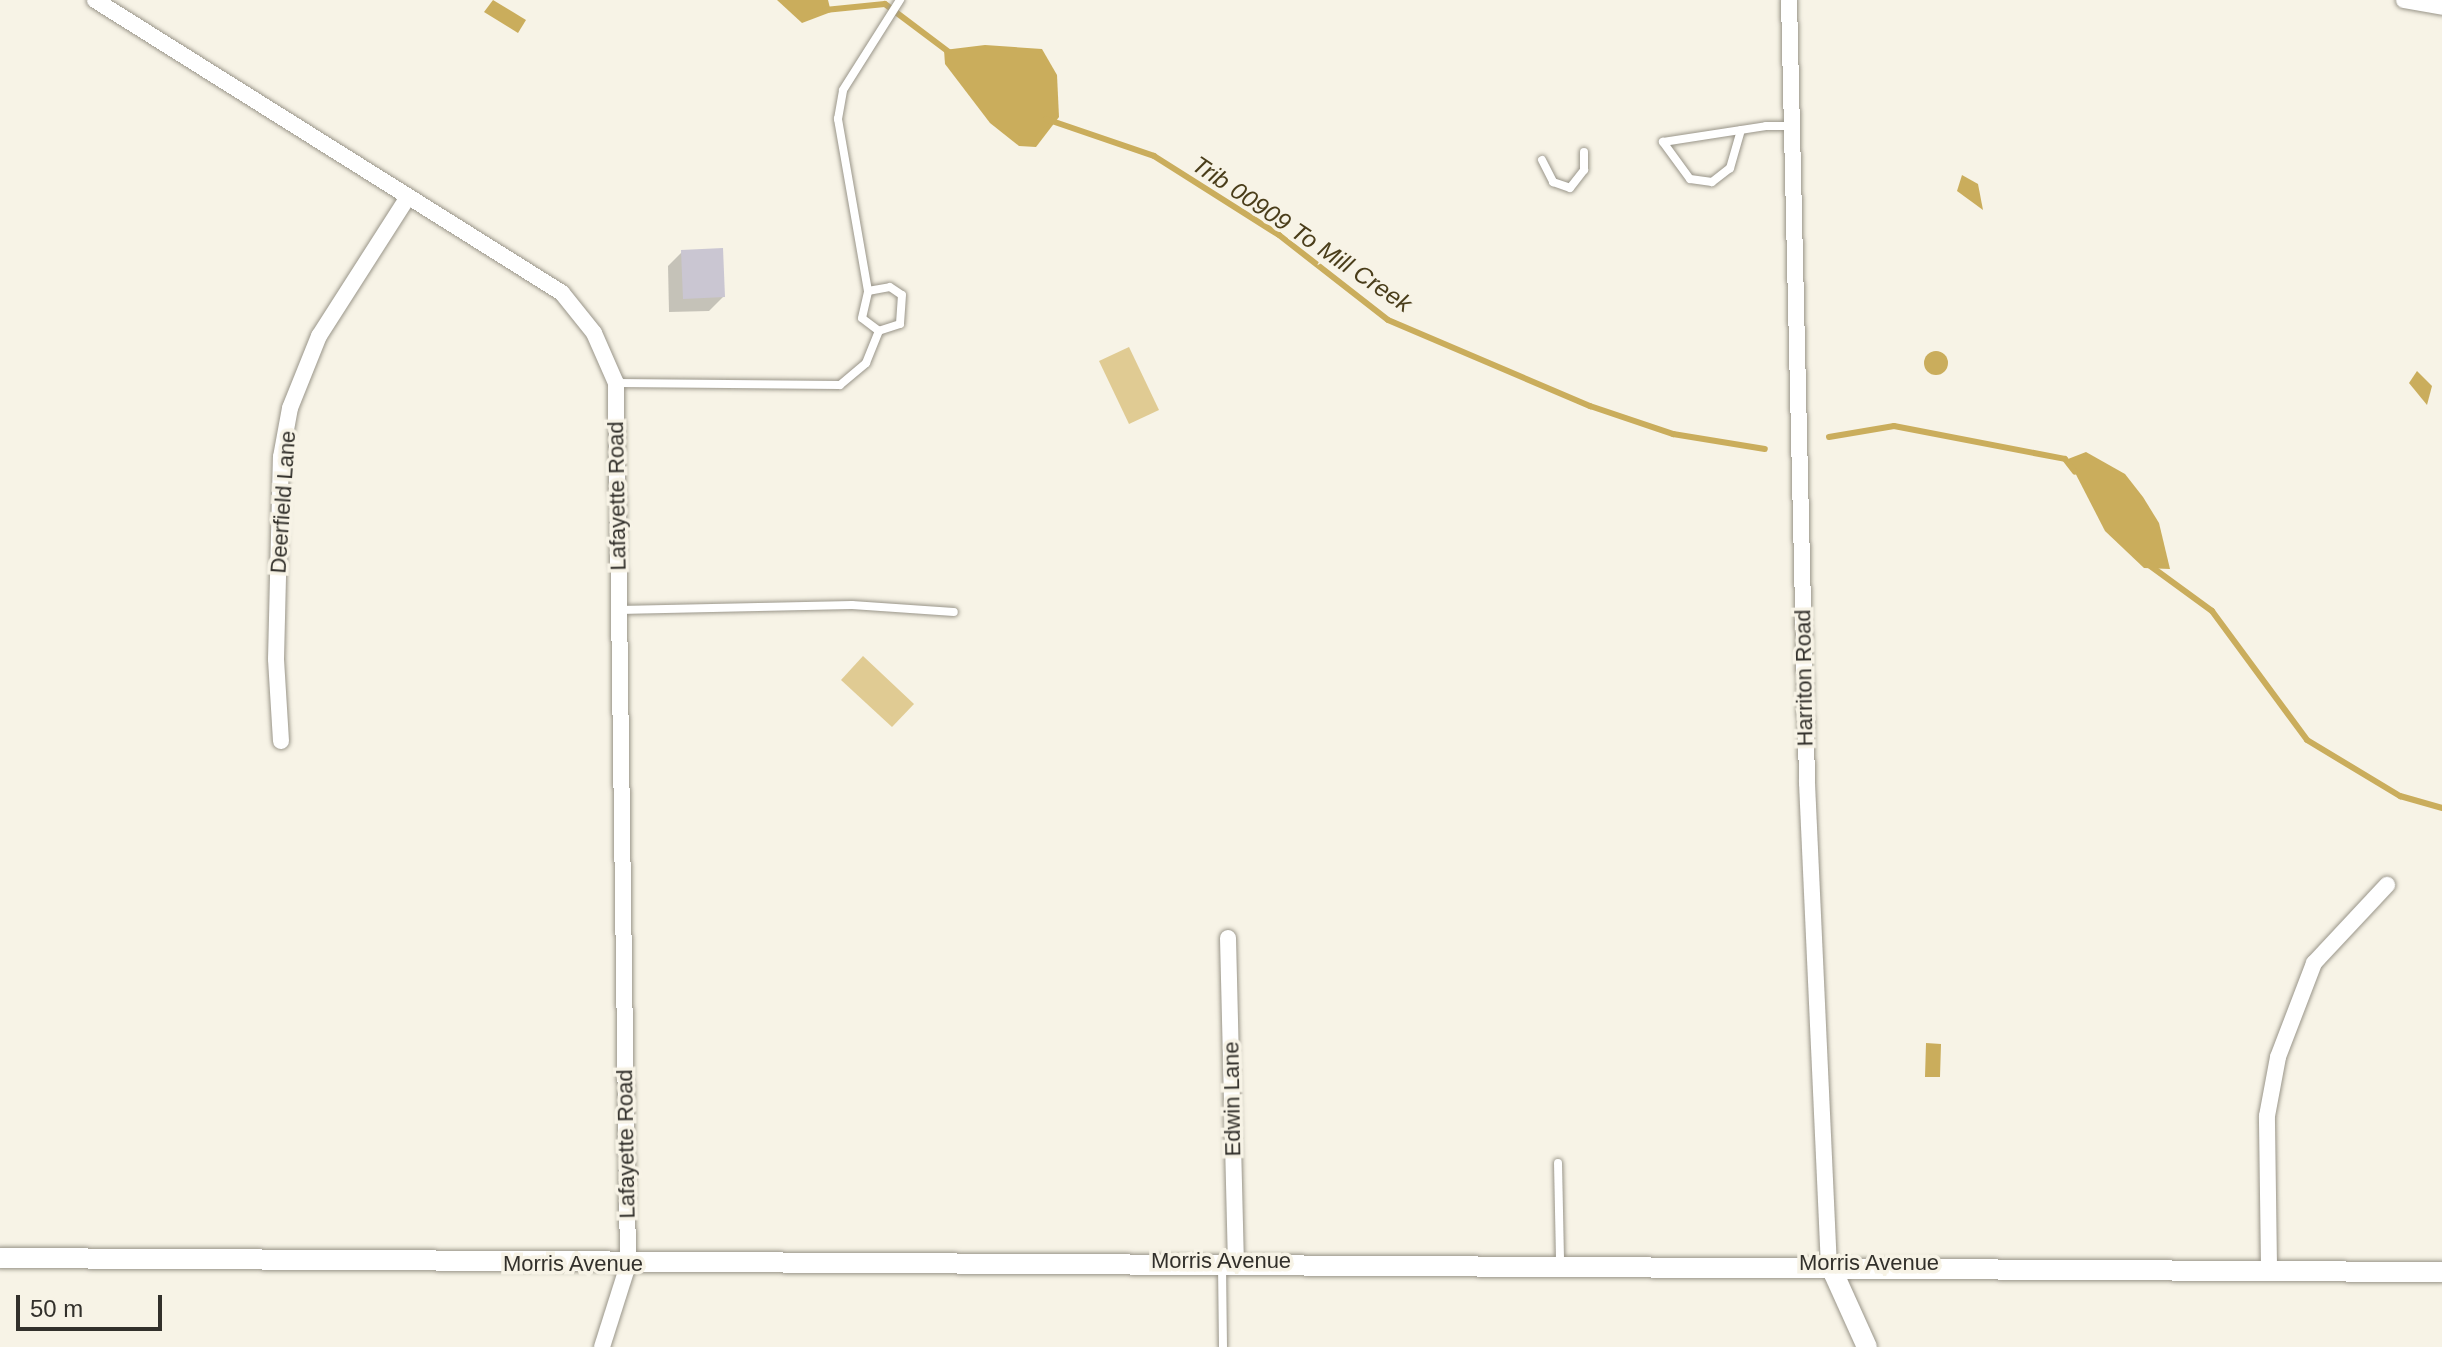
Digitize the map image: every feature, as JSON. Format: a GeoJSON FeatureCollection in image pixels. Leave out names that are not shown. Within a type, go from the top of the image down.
{"type":"FeatureCollection","features":[{"type":"Feature","properties":{"kind":"street","name":"Lafayette Road"},"geometry":{"type":"LineString","coordinates":[[95,0],[562,293],[594,333],[616,383],[628,1265],[602,1347]]}},
{"type":"Feature","properties":{"kind":"street","name":"Harriton Road"},"geometry":{"type":"LineString","coordinates":[[1789,0],[1807,798],[1829,1263],[1867,1347]]}},
{"type":"Feature","properties":{"kind":"street"},"geometry":{"type":"LineString","coordinates":[[2404,0],[2442,7]]}},
{"type":"Feature","properties":{"kind":"street","name":"Deerfield Lane"},"geometry":{"type":"LineString","coordinates":[[281,741],[274,724],[281,457],[290,408],[319,336],[408,197]]}},
{"type":"Feature","properties":{"kind":"street"},"geometry":{"type":"LineString","coordinates":[[2269,1266],[2267,1116],[2278,1057],[2314,963],[2387,885]]}},
{"type":"Feature","properties":{"kind":"street","name":"Edwin Lane"},"geometry":{"type":"LineString","coordinates":[[1228,938],[1229,1260]]}},
{"type":"Feature","properties":{"kind":"street","name":"Morris Avenue"},"geometry":{"type":"LineString","coordinates":[[0,1258],[628,1265],[1229,1260],[1829,1263],[2269,1266],[2442,1272]]}},
{"type":"Feature","properties":{"kind":"lane"},"geometry":{"type":"LineString","coordinates":[[879,331],[862,318],[868,291],[838,119],[843,90],[900,0]]}},
{"type":"Feature","properties":{"kind":"lane"},"geometry":{"type":"LineString","coordinates":[[1741,130],[1730,168],[1701,183],[1690,179],[1663,142],[1741,130],[1792,126]]}},
{"type":"Feature","properties":{"kind":"lane"},"geometry":{"type":"LineString","coordinates":[[1542,160],[1553,182],[1570,188],[1584,170],[1584,152]]}},
{"type":"Feature","properties":{"kind":"lane"},"geometry":{"type":"LineString","coordinates":[[616,383],[840,385],[866,363],[879,331],[900,324],[905,302],[890,287],[868,291]]}},
{"type":"Feature","properties":{"kind":"lane"},"geometry":{"type":"LineString","coordinates":[[619,610],[852,605],[954,612]]}},
{"type":"Feature","properties":{"kind":"lane"},"geometry":{"type":"LineString","coordinates":[[1558,1163],[1560,1262]]}},
{"type":"Feature","properties":{"kind":"lane"},"geometry":{"type":"LineString","coordinates":[[1223,1347],[1229,1260]]}},
{"type":"Feature","properties":{"kind":"shaded area"},"geometry":{"type":"Polygon","coordinates":[[[493,0],[526,20],[518,33],[484,12],[493,0]]]}},
{"type":"Feature","properties":{"kind":"shaded area"},"geometry":{"type":"Polygon","coordinates":[[[777,0],[828,0],[831,12],[802,23],[777,0]]]}},
{"type":"Feature","properties":{"kind":"shaded area"},"geometry":{"type":"Polygon","coordinates":[[[985,45],[1042,49],[1057,75],[1059,117],[1036,147],[1019,146],[990,123],[945,64],[944,50],[985,45]]]}},
{"type":"Feature","properties":{"kind":"shaded area"},"geometry":{"type":"Polygon","coordinates":[[[1962,175],[1978,184],[1983,210],[1957,191],[1962,175]]]}},
{"type":"Feature","properties":{"kind":"shaded area"},"geometry":{"type":"Polygon","coordinates":[[[1129,347],[1159,410],[1129,424],[1099,361],[1129,347]]]}},
{"type":"Feature","properties":{"kind":"shaded area"},"geometry":{"type":"Polygon","coordinates":[[[1936,351],[1947,358],[1948,363],[1941,374],[1936,375],[1925,368],[1924,363],[1931,352],[1936,351]]]}},
{"type":"Feature","properties":{"kind":"shaded area"},"geometry":{"type":"Polygon","coordinates":[[[2417,371],[2432,386],[2427,405],[2409,383],[2417,371]]]}},
{"type":"Feature","properties":{"kind":"shaded area"},"geometry":{"type":"Polygon","coordinates":[[[2086,452],[2125,474],[2143,497],[2159,523],[2170,569],[2144,568],[2105,531],[2068,459],[2086,452]]]}},
{"type":"Feature","properties":{"kind":"shaded area"},"geometry":{"type":"Polygon","coordinates":[[[863,656],[914,704],[892,727],[841,680],[863,656]]]}},
{"type":"Feature","properties":{"kind":"shaded area"},"geometry":{"type":"Polygon","coordinates":[[[1926,1043],[1941,1044],[1940,1077],[1925,1077],[1926,1043]]]}},
{"type":"Feature","properties":{"kind":"building"},"geometry":{"type":"Polygon","coordinates":[[[723,248],[725,297],[683,299],[681,250],[723,248]]]}},
{"type":"Feature","properties":{"kind":"waterway","name":"Trib 00909 To Mill Creek"},"geometry":{"type":"LineString","coordinates":[[825,10],[885,4],[949,52]]}},
{"type":"Feature","properties":{"kind":"waterway","name":"Trib 00909 To Mill Creek"},"geometry":{"type":"LineString","coordinates":[[1046,119],[1154,156],[1279,235],[1388,320],[1590,406],[1673,434],[1765,449]]}},
{"type":"Feature","properties":{"kind":"waterway","name":"Trib 00909 To Mill Creek"},"geometry":{"type":"LineString","coordinates":[[1829,437],[1894,426],[2065,459],[2075,472]]}},
{"type":"Feature","properties":{"kind":"waterway","name":"Trib 00909 To Mill Creek"},"geometry":{"type":"LineString","coordinates":[[2149,565],[2212,611],[2307,740],[2400,796],[2442,808]]}}]}
